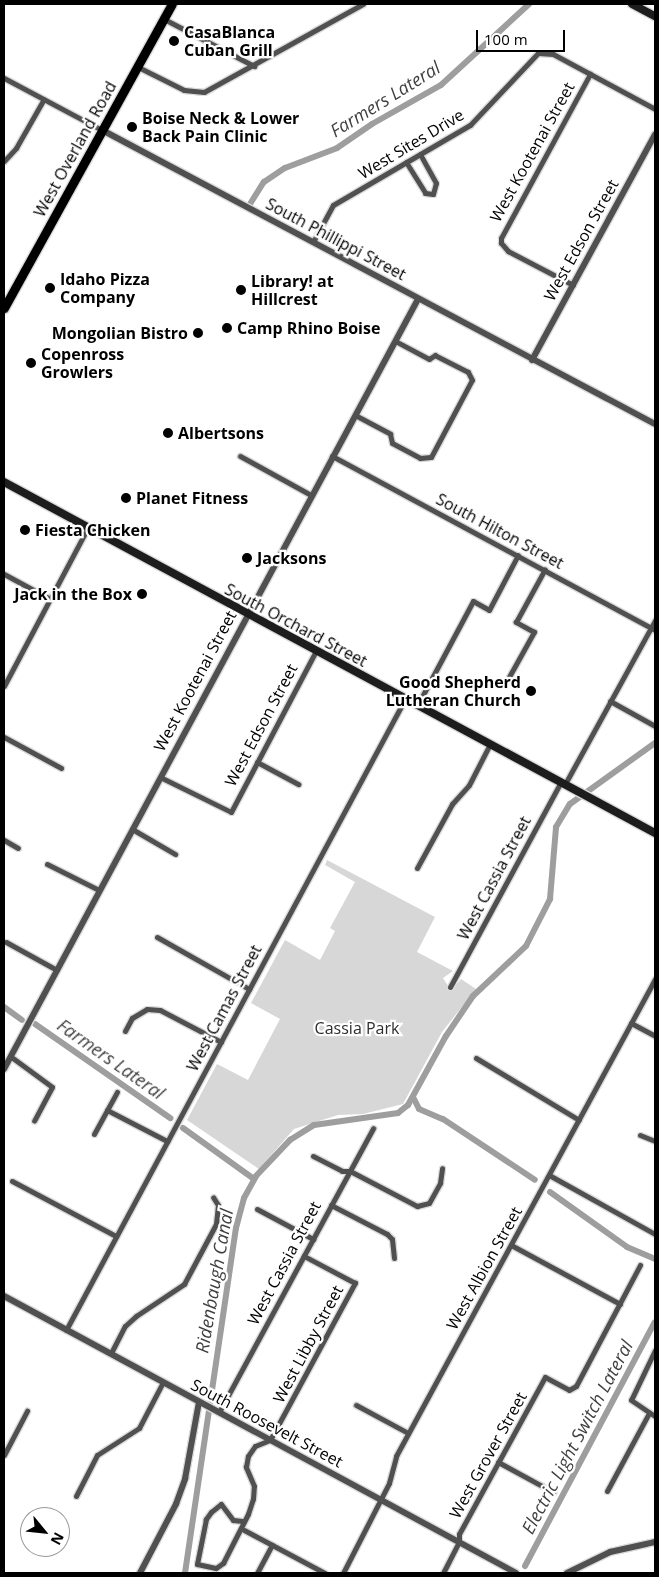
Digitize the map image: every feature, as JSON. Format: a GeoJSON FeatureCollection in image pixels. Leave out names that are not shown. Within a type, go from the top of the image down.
{"type":"FeatureCollection","features":[{"type":"Feature","properties":{"kind":"main road","name":"West Overland Road"},"geometry":{"type":"LineString","coordinates":[[4,308],[172,4]]}},
{"type":"Feature","properties":{"kind":"main road"},"geometry":{"type":"LineString","coordinates":[[635,5],[655,16]]}},
{"type":"Feature","properties":{"kind":"main road","name":"South Orchard Street"},"geometry":{"type":"LineString","coordinates":[[4,482],[87,529],[655,833]]}},
{"type":"Feature","properties":{"kind":"street"},"geometry":{"type":"LineString","coordinates":[[138,67],[184,90],[204,92],[254,66],[362,4]]}},
{"type":"Feature","properties":{"kind":"street"},"geometry":{"type":"LineString","coordinates":[[164,19],[254,66]]}},
{"type":"Feature","properties":{"kind":"street","name":"West Sites Drive"},"geometry":{"type":"LineString","coordinates":[[313,242],[333,205],[472,123],[538,53],[553,54],[655,109]]}},
{"type":"Feature","properties":{"kind":"street","name":"West Kootenai Street"},"geometry":{"type":"LineString","coordinates":[[572,285],[508,251],[501,243],[590,74]]}},
{"type":"Feature","properties":{"kind":"street","name":"South Phillippi Street"},"geometry":{"type":"LineString","coordinates":[[4,78],[655,424]]}},
{"type":"Feature","properties":{"kind":"street"},"geometry":{"type":"LineString","coordinates":[[4,161],[16,148],[44,99]]}},
{"type":"Feature","properties":{"kind":"street","name":"West Edson Street"},"geometry":{"type":"LineString","coordinates":[[532,360],[655,134]]}},
{"type":"Feature","properties":{"kind":"street"},"geometry":{"type":"LineString","coordinates":[[406,162],[425,193],[433,194],[436,183],[420,154]]}},
{"type":"Feature","properties":{"kind":"street","name":"West Kootenai Street"},"geometry":{"type":"LineString","coordinates":[[4,1066],[246,614],[418,299]]}},
{"type":"Feature","properties":{"kind":"street"},"geometry":{"type":"LineString","coordinates":[[355,415],[390,434],[392,443],[420,458],[431,457],[472,380],[468,372],[436,354],[429,359],[395,341]]}},
{"type":"Feature","properties":{"kind":"street"},"geometry":{"type":"LineString","coordinates":[[240,456],[311,495]]}},
{"type":"Feature","properties":{"kind":"street","name":"South Hilton Street"},"geometry":{"type":"LineString","coordinates":[[332,456],[545,569],[653,629]]}},
{"type":"Feature","properties":{"kind":"street"},"geometry":{"type":"LineString","coordinates":[[4,686],[87,529]]}},
{"type":"Feature","properties":{"kind":"street"},"geometry":{"type":"LineString","coordinates":[[417,706],[473,601],[489,610],[518,555]]}},
{"type":"Feature","properties":{"kind":"street"},"geometry":{"type":"LineString","coordinates":[[505,684],[534,632],[516,622],[545,569]]}},
{"type":"Feature","properties":{"kind":"street"},"geometry":{"type":"LineString","coordinates":[[4,574],[50,599]]}},
{"type":"Feature","properties":{"kind":"street","name":"West Cassia Street"},"geometry":{"type":"LineString","coordinates":[[450,987],[563,783],[653,629],[655,620]]}},
{"type":"Feature","properties":{"kind":"street","name":"West Edson Street"},"geometry":{"type":"LineString","coordinates":[[160,777],[231,812],[316,651]]}},
{"type":"Feature","properties":{"kind":"street","name":"West Camas Street"},"geometry":{"type":"LineString","coordinates":[[66,1330],[165,1140],[249,989],[405,699]]}},
{"type":"Feature","properties":{"kind":"street"},"geometry":{"type":"LineString","coordinates":[[610,701],[655,726]]}},
{"type":"Feature","properties":{"kind":"street"},"geometry":{"type":"LineString","coordinates":[[4,737],[61,768]]}},
{"type":"Feature","properties":{"kind":"street"},"geometry":{"type":"LineString","coordinates":[[417,868],[452,804],[469,785],[490,744]]}},
{"type":"Feature","properties":{"kind":"street"},"geometry":{"type":"LineString","coordinates":[[257,762],[298,784]]}},
{"type":"Feature","properties":{"kind":"street"},"geometry":{"type":"LineString","coordinates":[[132,829],[175,854]]}},
{"type":"Feature","properties":{"kind":"street"},"geometry":{"type":"LineString","coordinates":[[4,840],[18,848]]}},
{"type":"Feature","properties":{"kind":"street"},"geometry":{"type":"LineString","coordinates":[[47,864],[99,890]]}},
{"type":"Feature","properties":{"kind":"street"},"geometry":{"type":"LineString","coordinates":[[157,937],[249,989]]}},
{"type":"Feature","properties":{"kind":"street"},"geometry":{"type":"LineString","coordinates":[[6,942],[56,970]]}},
{"type":"Feature","properties":{"kind":"street","name":"West Albion Street"},"geometry":{"type":"LineString","coordinates":[[342,1573],[381,1500],[396,1456],[408,1433],[655,979]]}},
{"type":"Feature","properties":{"kind":"street"},"geometry":{"type":"LineString","coordinates":[[125,1031],[132,1018],[147,1009],[160,1010],[220,1042]]}},
{"type":"Feature","properties":{"kind":"street"},"geometry":{"type":"LineString","coordinates":[[631,1023],[655,1036]]}},
{"type":"Feature","properties":{"kind":"street"},"geometry":{"type":"LineString","coordinates":[[10,1056],[52,1087],[34,1121]]}},
{"type":"Feature","properties":{"kind":"street"},"geometry":{"type":"LineString","coordinates":[[476,1058],[578,1120]]}},
{"type":"Feature","properties":{"kind":"street"},"geometry":{"type":"LineString","coordinates":[[94,1134],[116,1092]]}},
{"type":"Feature","properties":{"kind":"street"},"geometry":{"type":"LineString","coordinates":[[107,1110],[165,1140]]}},
{"type":"Feature","properties":{"kind":"street","name":"West Cassia Street"},"geometry":{"type":"LineString","coordinates":[[219,1412],[373,1128]]}},
{"type":"Feature","properties":{"kind":"street"},"geometry":{"type":"LineString","coordinates":[[640,1135],[655,1141]]}},
{"type":"Feature","properties":{"kind":"street"},"geometry":{"type":"LineString","coordinates":[[313,1156],[342,1171],[350,1171],[417,1206],[424,1207],[440,1183],[442,1168]]}},
{"type":"Feature","properties":{"kind":"street"},"geometry":{"type":"LineString","coordinates":[[549,1175],[655,1234]]}},
{"type":"Feature","properties":{"kind":"street"},"geometry":{"type":"LineString","coordinates":[[12,1181],[116,1236]]}},
{"type":"Feature","properties":{"kind":"street"},"geometry":{"type":"LineString","coordinates":[[111,1353],[130,1321],[184,1284],[216,1224],[218,1205],[213,1197]]}},
{"type":"Feature","properties":{"kind":"street"},"geometry":{"type":"LineString","coordinates":[[331,1205],[386,1234],[392,1240],[394,1258]]}},
{"type":"Feature","properties":{"kind":"street"},"geometry":{"type":"LineString","coordinates":[[257,1209],[313,1239]]}},
{"type":"Feature","properties":{"kind":"street"},"geometry":{"type":"LineString","coordinates":[[511,1245],[620,1304],[640,1264]]}},
{"type":"Feature","properties":{"kind":"street","name":"West Libby Street"},"geometry":{"type":"LineString","coordinates":[[270,1440],[355,1283],[304,1256]]}},
{"type":"Feature","properties":{"kind":"street","name":"South Roosevelt Street"},"geometry":{"type":"LineString","coordinates":[[4,1296],[516,1573]]}},
{"type":"Feature","properties":{"kind":"street","name":"West Grover Street"},"geometry":{"type":"LineString","coordinates":[[443,1573],[459,1542],[459,1534],[545,1377],[572,1390],[620,1304]]}},
{"type":"Feature","properties":{"kind":"street"},"geometry":{"type":"LineString","coordinates":[[655,1350],[631,1400],[655,1416]]}},
{"type":"Feature","properties":{"kind":"street"},"geometry":{"type":"LineString","coordinates":[[76,1496],[97,1455],[139,1428],[163,1382]]}},
{"type":"Feature","properties":{"kind":"street"},"geometry":{"type":"LineString","coordinates":[[140,1573],[176,1504],[185,1480],[206,1405]]}},
{"type":"Feature","properties":{"kind":"street"},"geometry":{"type":"LineString","coordinates":[[356,1405],[408,1433]]}},
{"type":"Feature","properties":{"kind":"street"},"geometry":{"type":"LineString","coordinates":[[4,1454],[27,1410]]}},
{"type":"Feature","properties":{"kind":"street"},"geometry":{"type":"LineString","coordinates":[[607,1492],[649,1413]]}},
{"type":"Feature","properties":{"kind":"street"},"geometry":{"type":"LineString","coordinates":[[242,1521],[233,1520],[222,1504],[211,1512],[206,1520],[197,1564],[219,1567],[242,1521],[254,1492],[246,1467],[248,1456],[254,1446],[270,1440]]}},
{"type":"Feature","properties":{"kind":"street"},"geometry":{"type":"LineString","coordinates":[[498,1462],[553,1492]]}},
{"type":"Feature","properties":{"kind":"street"},"geometry":{"type":"LineString","coordinates":[[244,1530],[325,1573]]}},
{"type":"Feature","properties":{"kind":"street"},"geometry":{"type":"LineString","coordinates":[[567,1573],[610,1552],[655,1542]]}},
{"type":"Feature","properties":{"kind":"street"},"geometry":{"type":"LineString","coordinates":[[257,1573],[272,1545]]}},
{"type":"Feature","properties":{"kind":"green space","name":"Cassia Park"},"geometry":{"type":"Polygon","coordinates":[[[327,860],[435,917],[417,952],[453,971],[443,978],[448,986],[455,986],[461,979],[476,989],[442,1032],[403,1104],[363,1114],[338,1115],[294,1129],[259,1169],[187,1120],[217,1064],[248,1080],[280,1019],[251,1003],[285,940],[320,960],[335,931],[330,928],[355,882],[325,865],[327,860]]]}},
{"type":"Feature","properties":{"kind":"waterway","name":"Farmers Lateral"},"geometry":{"type":"LineString","coordinates":[[250,204],[264,182],[285,168],[337,148],[372,124],[441,85],[529,4]]}},
{"type":"Feature","properties":{"kind":"waterway","name":"Ridenbaugh Canal"},"geometry":{"type":"LineString","coordinates":[[185,1573],[236,1228],[244,1198],[256,1176],[290,1140],[314,1125],[398,1113],[408,1105],[446,1036],[473,996],[526,946],[550,899],[556,827],[570,804],[655,743]]}},
{"type":"Feature","properties":{"kind":"waterway","name":"Farmers Lateral"},"geometry":{"type":"LineString","coordinates":[[4,1007],[22,1020]]}},
{"type":"Feature","properties":{"kind":"waterway","name":"Farmers Lateral"},"geometry":{"type":"LineString","coordinates":[[35,1024],[170,1118]]}},
{"type":"Feature","properties":{"kind":"waterway","name":"Electric Light Switch Lateral"},"geometry":{"type":"LineString","coordinates":[[413,1097],[419,1109],[443,1119],[535,1180]]}},
{"type":"Feature","properties":{"kind":"waterway","name":"Farmers Lateral"},"geometry":{"type":"LineString","coordinates":[[183,1128],[254,1179]]}},
{"type":"Feature","properties":{"kind":"waterway","name":"Electric Light Switch Lateral"},"geometry":{"type":"LineString","coordinates":[[550,1192],[627,1247],[655,1259]]}},
{"type":"Feature","properties":{"kind":"waterway","name":"Electric Light Switch Lateral"},"geometry":{"type":"LineString","coordinates":[[525,1566],[655,1322]]}},
{"type":"Feature","properties":{"kind":"place","name":"CasaBlanca Cuban Grill"},"geometry":{"type":"Point","coordinates":[174,41]}},
{"type":"Feature","properties":{"kind":"place","name":"Boise Neck & Lower Back Pain Clinic"},"geometry":{"type":"Point","coordinates":[132,127]}},
{"type":"Feature","properties":{"kind":"place","name":"Idaho Pizza Company"},"geometry":{"type":"Point","coordinates":[50,288]}},
{"type":"Feature","properties":{"kind":"place","name":"Library! at Hillcrest"},"geometry":{"type":"Point","coordinates":[241,290]}},
{"type":"Feature","properties":{"kind":"place","name":"Camp Rhino Boise"},"geometry":{"type":"Point","coordinates":[227,328]}},
{"type":"Feature","properties":{"kind":"place","name":"Mongolian Bistro"},"geometry":{"type":"Point","coordinates":[198,333]}},
{"type":"Feature","properties":{"kind":"place","name":"Copenross Growlers"},"geometry":{"type":"Point","coordinates":[31,363]}},
{"type":"Feature","properties":{"kind":"place","name":"Albertsons"},"geometry":{"type":"Point","coordinates":[168,433]}},
{"type":"Feature","properties":{"kind":"place","name":"Planet Fitness"},"geometry":{"type":"Point","coordinates":[126,498]}},
{"type":"Feature","properties":{"kind":"place","name":"Fiesta Chicken"},"geometry":{"type":"Point","coordinates":[25,530]}},
{"type":"Feature","properties":{"kind":"place","name":"Jacksons"},"geometry":{"type":"Point","coordinates":[247,558]}},
{"type":"Feature","properties":{"kind":"place","name":"Jack in the Box"},"geometry":{"type":"Point","coordinates":[142,594]}},
{"type":"Feature","properties":{"kind":"place","name":"Good Shepherd Lutheran Church"},"geometry":{"type":"Point","coordinates":[531,691]}}]}
